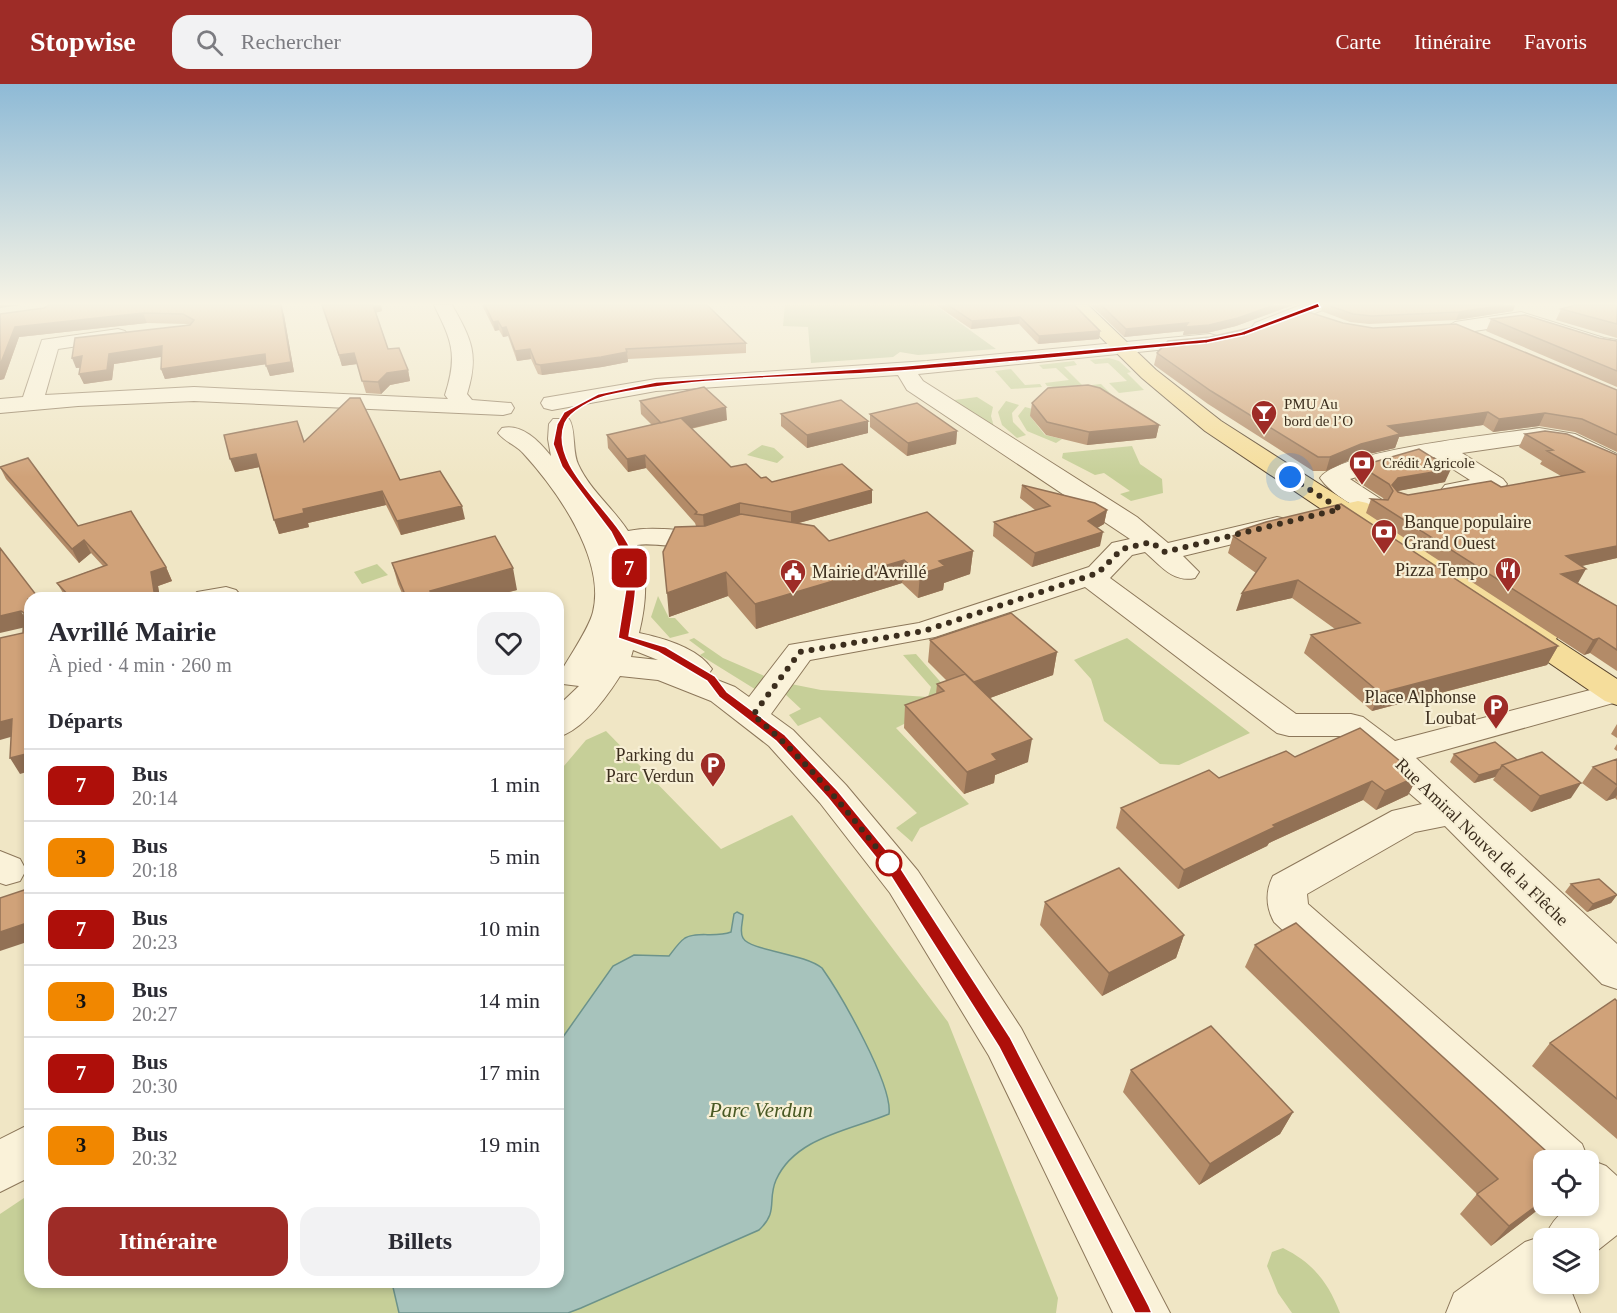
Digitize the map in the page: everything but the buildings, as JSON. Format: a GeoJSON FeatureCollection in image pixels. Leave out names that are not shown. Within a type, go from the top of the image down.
{"type":"FeatureCollection","features":[{"type":"Feature","properties":{"kind":"main road"},"geometry":{"type":"LineString","coordinates":[[1143,362],[1213,426],[1361,507],[1616,689]]}},
{"type":"Feature","properties":{"kind":"street"},"geometry":{"type":"LineString","coordinates":[[33,403],[44,362]]}},
{"type":"Feature","properties":{"kind":"street"},"geometry":{"type":"LineString","coordinates":[[465,362],[456,395],[465,406]]}},
{"type":"Feature","properties":{"kind":"street"},"geometry":{"type":"LineString","coordinates":[[2,408],[33,403],[194,394],[530,413],[600,395],[656,385],[898,362]]}},
{"type":"Feature","properties":{"kind":"street"},"geometry":{"type":"LineString","coordinates":[[902,362],[915,385],[1128,523],[1185,572]]}},
{"type":"Feature","properties":{"kind":"street"},"geometry":{"type":"LineString","coordinates":[[423,406],[422,400],[462,379]]}},
{"type":"Feature","properties":{"kind":"street"},"geometry":{"type":"LineString","coordinates":[[423,406],[465,406],[530,413],[558,444],[566,467],[609,542]]}},
{"type":"Feature","properties":{"kind":"street"},"geometry":{"type":"LineString","coordinates":[[530,413],[530,446],[593,530],[628,556],[631,588],[604,651],[598,684],[564,720]]}},
{"type":"Feature","properties":{"kind":"street"},"geometry":{"type":"LineString","coordinates":[[1361,507],[1332,478],[1350,470],[1409,454],[1539,435],[1567,439],[1617,463]]}},
{"type":"Feature","properties":{"kind":"street"},"geometry":{"type":"LineString","coordinates":[[1436,493],[1494,484],[1439,450]]}},
{"type":"Feature","properties":{"kind":"street"},"geometry":{"type":"LineString","coordinates":[[738,705],[800,652],[924,631],[1098,573],[1122,549],[1158,547],[1361,507]]}},
{"type":"Feature","properties":{"kind":"street"},"geometry":{"type":"LineString","coordinates":[[609,542],[643,536],[706,539],[740,527]]}},
{"type":"Feature","properties":{"kind":"street","name":"Rue Amiral Nouvel de la Flêche"},"geometry":{"type":"LineString","coordinates":[[1088,576],[1289,724],[1351,725],[1389,754],[1452,811],[1617,971]]}},
{"type":"Feature","properties":{"kind":"street"},"geometry":{"type":"LineString","coordinates":[[564,690],[604,651]]}},
{"type":"Feature","properties":{"kind":"street"},"geometry":{"type":"LineString","coordinates":[[604,651],[676,675],[738,705],[781,738],[833,795],[904,882],[1005,1042],[1142,1313]]}},
{"type":"Feature","properties":{"kind":"street"},"geometry":{"type":"LineString","coordinates":[[1389,754],[1616,689]]}},
{"type":"Feature","properties":{"kind":"street"},"geometry":{"type":"LineString","coordinates":[[1452,811],[1406,821],[1287,887],[1288,911],[1551,1150]]}},
{"type":"Feature","properties":{"kind":"street"},"geometry":{"type":"LineString","coordinates":[[0,1168],[24,1152]]}},
{"type":"Feature","properties":{"kind":"street"},"geometry":{"type":"LineString","coordinates":[[1580,1228],[1606,1197]]}},
{"type":"Feature","properties":{"kind":"street"},"geometry":{"type":"LineString","coordinates":[[1474,1313],[1533,1286]]}},
{"type":"Feature","properties":{"kind":"green space"},"geometry":{"type":"Polygon","coordinates":[[[1075,362],[1077,365],[1064,367],[1083,386],[1101,384],[1114,397],[1047,386],[1045,383],[1069,380],[1056,368],[1043,369],[1039,365],[1075,362]]]}},
{"type":"Feature","properties":{"kind":"green space"},"geometry":{"type":"Polygon","coordinates":[[[1093,362],[1120,362],[1131,372],[1127,373],[1144,390],[1119,393],[1109,383],[1127,381],[1108,363],[1093,362]]]}},
{"type":"Feature","properties":{"kind":"green space"},"geometry":{"type":"Polygon","coordinates":[[[1011,369],[1025,385],[1040,384],[1042,387],[1011,389],[995,371],[1011,369]]]}},
{"type":"Feature","properties":{"kind":"green space"},"geometry":{"type":"Polygon","coordinates":[[[977,397],[993,407],[991,416],[994,427],[947,401],[977,397]]]}},
{"type":"Feature","properties":{"kind":"green space"},"geometry":{"type":"Polygon","coordinates":[[[1006,401],[1019,405],[1012,413],[1013,422],[1026,435],[1017,438],[1002,425],[998,412],[1006,401]]]}},
{"type":"Feature","properties":{"kind":"green space"},"geometry":{"type":"Polygon","coordinates":[[[1025,407],[1037,410],[1030,416],[1045,435],[1062,439],[1056,443],[1027,431],[1018,416],[1025,407]]]}},
{"type":"Feature","properties":{"kind":"green space"},"geometry":{"type":"Polygon","coordinates":[[[762,445],[774,448],[784,457],[777,463],[747,455],[762,445]]]}},
{"type":"Feature","properties":{"kind":"green space"},"geometry":{"type":"Polygon","coordinates":[[[1132,446],[1140,464],[1162,479],[1163,493],[1131,501],[1120,494],[1130,491],[1104,473],[1095,475],[1062,458],[1063,453],[1132,446]]]}},
{"type":"Feature","properties":{"kind":"green space"},"geometry":{"type":"Polygon","coordinates":[[[377,564],[388,575],[362,584],[354,572],[377,564]]]}},
{"type":"Feature","properties":{"kind":"green space"},"geometry":{"type":"Polygon","coordinates":[[[658,596],[669,618],[675,618],[689,633],[670,638],[651,617],[658,596]]]}},
{"type":"Feature","properties":{"kind":"green space"},"geometry":{"type":"Polygon","coordinates":[[[694,638],[723,658],[769,678],[758,691],[700,655],[705,652],[689,640],[694,638]]]}},
{"type":"Feature","properties":{"kind":"green space"},"geometry":{"type":"Polygon","coordinates":[[[1127,638],[1250,733],[1179,765],[1160,764],[1104,721],[1091,679],[1074,660],[1127,638]]]}},
{"type":"Feature","properties":{"kind":"green space"},"geometry":{"type":"Polygon","coordinates":[[[916,654],[952,695],[926,713],[896,728],[969,804],[920,828],[912,842],[896,828],[917,813],[820,717],[798,726],[789,715],[801,709],[785,694],[791,684],[821,690],[928,697],[931,687],[903,655],[916,654]]]}},
{"type":"Feature","properties":{"kind":"green space","name":"Parc Verdun"},"geometry":{"type":"Polygon","coordinates":[[[606,731],[721,849],[792,815],[948,1022],[1058,1298],[1056,1313],[0,1313],[0,1214],[24,1198],[24,1288],[564,1288],[564,766],[586,740],[606,731]]]}},
{"type":"Feature","properties":{"kind":"green space"},"geometry":{"type":"Polygon","coordinates":[[[1283,1248],[1303,1260],[1318,1274],[1340,1313],[1292,1313],[1278,1293],[1267,1266],[1272,1252],[1283,1248]]]}},
{"type":"Feature","properties":{"kind":"water"},"geometry":{"type":"Polygon","coordinates":[[[737,912],[743,915],[741,933],[748,942],[803,959],[822,968],[853,1018],[875,1062],[888,1101],[889,1114],[825,1137],[796,1154],[785,1165],[776,1180],[769,1217],[759,1230],[581,1308],[568,1313],[399,1313],[393,1288],[564,1288],[564,1035],[613,966],[634,955],[669,956],[685,938],[690,936],[731,932],[734,914],[737,912]]]}},
{"type":"Feature","properties":{"kind":"bus line","name":"7"},"geometry":{"type":"LineString","coordinates":[[979,362],[656,385],[620,391],[600,395],[567,414],[561,424],[558,444],[566,467],[574,480],[615,531],[628,556],[631,588],[624,638],[662,649],[711,679],[723,694],[781,738],[833,795],[904,882],[1005,1042],[1142,1313]]}},
{"type":"Feature","properties":{"kind":"place","name":"PMU Au bord de l’O"},"geometry":{"type":"Point","coordinates":[1264,436]}},
{"type":"Feature","properties":{"kind":"place","name":"Crédit Agricole"},"geometry":{"type":"Point","coordinates":[1362,486]}},
{"type":"Feature","properties":{"kind":"place","name":"Banque populaire Grand Ouest"},"geometry":{"type":"Point","coordinates":[1384,555]}},
{"type":"Feature","properties":{"kind":"place","name":"Pizza Tempo"},"geometry":{"type":"Point","coordinates":[1508,593]}},
{"type":"Feature","properties":{"kind":"place","name":"Mairie d'Avrillé"},"geometry":{"type":"Point","coordinates":[793,595]}},
{"type":"Feature","properties":{"kind":"place","name":"Place Alphonse Loubat"},"geometry":{"type":"Point","coordinates":[1496,730]}},
{"type":"Feature","properties":{"kind":"place","name":"Parking du Parc Verdun"},"geometry":{"type":"Point","coordinates":[713,788]}},
{"type":"Feature","properties":{"kind":"route"},"geometry":{"type":"LineString","coordinates":[[889,863],[833,795],[781,738],[753,715],[800,652],[924,631],[1098,573],[1122,549],[1136,545],[1151,542],[1165,552],[1210,543],[1340,509],[1290,477]]}}]}
